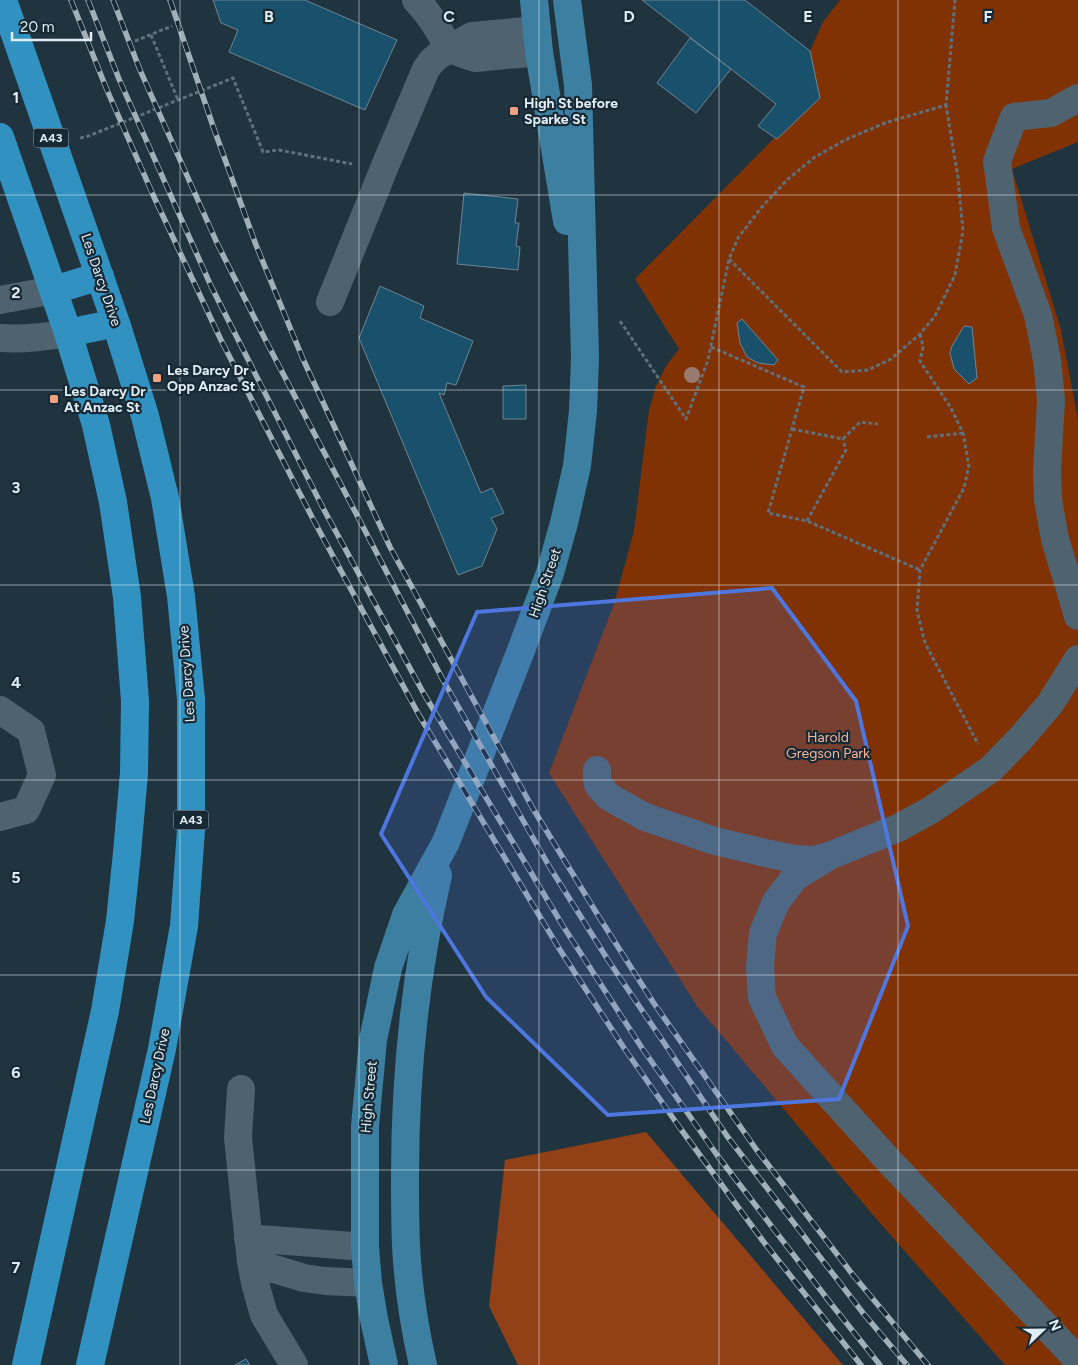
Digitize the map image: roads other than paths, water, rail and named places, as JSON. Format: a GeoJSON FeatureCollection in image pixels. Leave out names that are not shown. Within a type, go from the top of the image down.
{"type":"FeatureCollection","features":[{"type":"Feature","properties":{"kind":"highway","name":"Les Darcy Drive"},"geometry":{"type":"LineString","coordinates":[[2,0],[100,276],[145,416],[165,498],[182,596],[191,699],[191,830],[184,926],[162,1049],[90,1365]]}},
{"type":"Feature","properties":{"kind":"highway"},"geometry":{"type":"LineString","coordinates":[[0,137],[54,290],[96,425],[114,502],[127,597],[135,701],[134,773],[120,921],[105,1011],[26,1365]]}},
{"type":"Feature","properties":{"kind":"highway"},"geometry":{"type":"LineString","coordinates":[[54,290],[100,276]]}},
{"type":"Feature","properties":{"kind":"highway"},"geometry":{"type":"LineString","coordinates":[[68,333],[116,323]]}},
{"type":"Feature","properties":{"kind":"main road","name":"High Street"},"geometry":{"type":"LineString","coordinates":[[534,0],[543,41],[558,168],[583,311]]}},
{"type":"Feature","properties":{"kind":"main road"},"geometry":{"type":"LineString","coordinates":[[549,0],[543,41],[558,82],[580,166]]}},
{"type":"Feature","properties":{"kind":"main road","name":"High Street"},"geometry":{"type":"LineString","coordinates":[[384,1365],[374,1319],[364,1247],[365,1126],[375,1031],[388,968],[406,915],[446,842],[520,653],[550,573],[577,466],[584,411],[585,358],[578,85],[567,0]]}},
{"type":"Feature","properties":{"kind":"main road","name":"High Street"},"geometry":{"type":"LineString","coordinates":[[423,1365],[409,1280],[406,1244],[405,1121],[416,992],[432,903],[446,842]]}},
{"type":"Feature","properties":{"kind":"main road"},"geometry":{"type":"LineString","coordinates":[[364,1247],[406,1244]]}},
{"type":"Feature","properties":{"kind":"main road"},"geometry":{"type":"LineString","coordinates":[[368,1282],[409,1280]]}},
{"type":"Feature","properties":{"kind":"street"},"geometry":{"type":"LineString","coordinates":[[416,0],[436,25],[449,49],[475,58],[543,41]]}},
{"type":"Feature","properties":{"kind":"street"},"geometry":{"type":"LineString","coordinates":[[330,302],[426,70],[432,61],[449,49]]}},
{"type":"Feature","properties":{"kind":"street"},"geometry":{"type":"LineString","coordinates":[[1078,98],[1051,113],[1014,117],[997,161],[1006,228],[1038,316],[1047,360],[1051,400],[1047,471],[1048,500],[1055,538],[1078,616]]}},
{"type":"Feature","properties":{"kind":"street"},"geometry":{"type":"LineString","coordinates":[[0,300],[54,290]]}},
{"type":"Feature","properties":{"kind":"street"},"geometry":{"type":"LineString","coordinates":[[0,338],[46,337],[68,333]]}},
{"type":"Feature","properties":{"kind":"street"},"geometry":{"type":"LineString","coordinates":[[597,770],[598,785],[609,797],[645,816],[715,841],[786,857],[814,860],[829,856],[898,828],[931,810],[990,769],[1021,738],[1050,704],[1078,659]]}},
{"type":"Feature","properties":{"kind":"street"},"geometry":{"type":"LineString","coordinates":[[0,710],[31,731],[42,775],[26,810],[0,817]]}},
{"type":"Feature","properties":{"kind":"street"},"geometry":{"type":"LineString","coordinates":[[829,856],[795,877],[776,902],[763,933],[760,967],[762,998],[785,1046],[888,1160],[1078,1360]]}},
{"type":"Feature","properties":{"kind":"street"},"geometry":{"type":"LineString","coordinates":[[241,1089],[238,1138],[255,1283],[264,1315],[294,1365]]}},
{"type":"Feature","properties":{"kind":"street"},"geometry":{"type":"LineString","coordinates":[[250,1250],[364,1247]]}},
{"type":"Feature","properties":{"kind":"street"},"geometry":{"type":"LineString","coordinates":[[250,1250],[304,1278],[325,1282],[368,1282]]}},
{"type":"Feature","properties":{"kind":"railway"},"geometry":{"type":"LineString","coordinates":[[71,0],[107,90],[154,197],[221,340],[314,521],[419,715],[560,950],[624,1048],[763,1241],[861,1365]]}},
{"type":"Feature","properties":{"kind":"railway"},"geometry":{"type":"LineString","coordinates":[[88,0],[119,79],[211,286],[323,508],[424,694],[563,926],[642,1048],[717,1155],[880,1365]]}},
{"type":"Feature","properties":{"kind":"railway"},"geometry":{"type":"LineString","coordinates":[[113,0],[140,70],[217,243],[266,341],[443,680],[549,866],[608,960],[727,1136],[863,1313],[907,1365]]}},
{"type":"Feature","properties":{"kind":"railway"},"geometry":{"type":"LineString","coordinates":[[170,0],[256,245],[303,359],[390,547],[532,807],[653,1002],[756,1149],[853,1275],[928,1365]]}},
{"type":"Feature","properties":{"kind":"place","name":"High St before Sparke St"},"geometry":{"type":"Point","coordinates":[514,111]}},
{"type":"Feature","properties":{"kind":"place","name":"Les Darcy Dr Opp Anzac St"},"geometry":{"type":"Point","coordinates":[157,378]}},
{"type":"Feature","properties":{"kind":"place","name":"Les Darcy Dr At Anzac St"},"geometry":{"type":"Point","coordinates":[54,399]}},
{"type":"Feature","properties":{"kind":"park label","name":"Harold Gregson Park"},"geometry":{"type":"Point","coordinates":[828,746]}}]}
